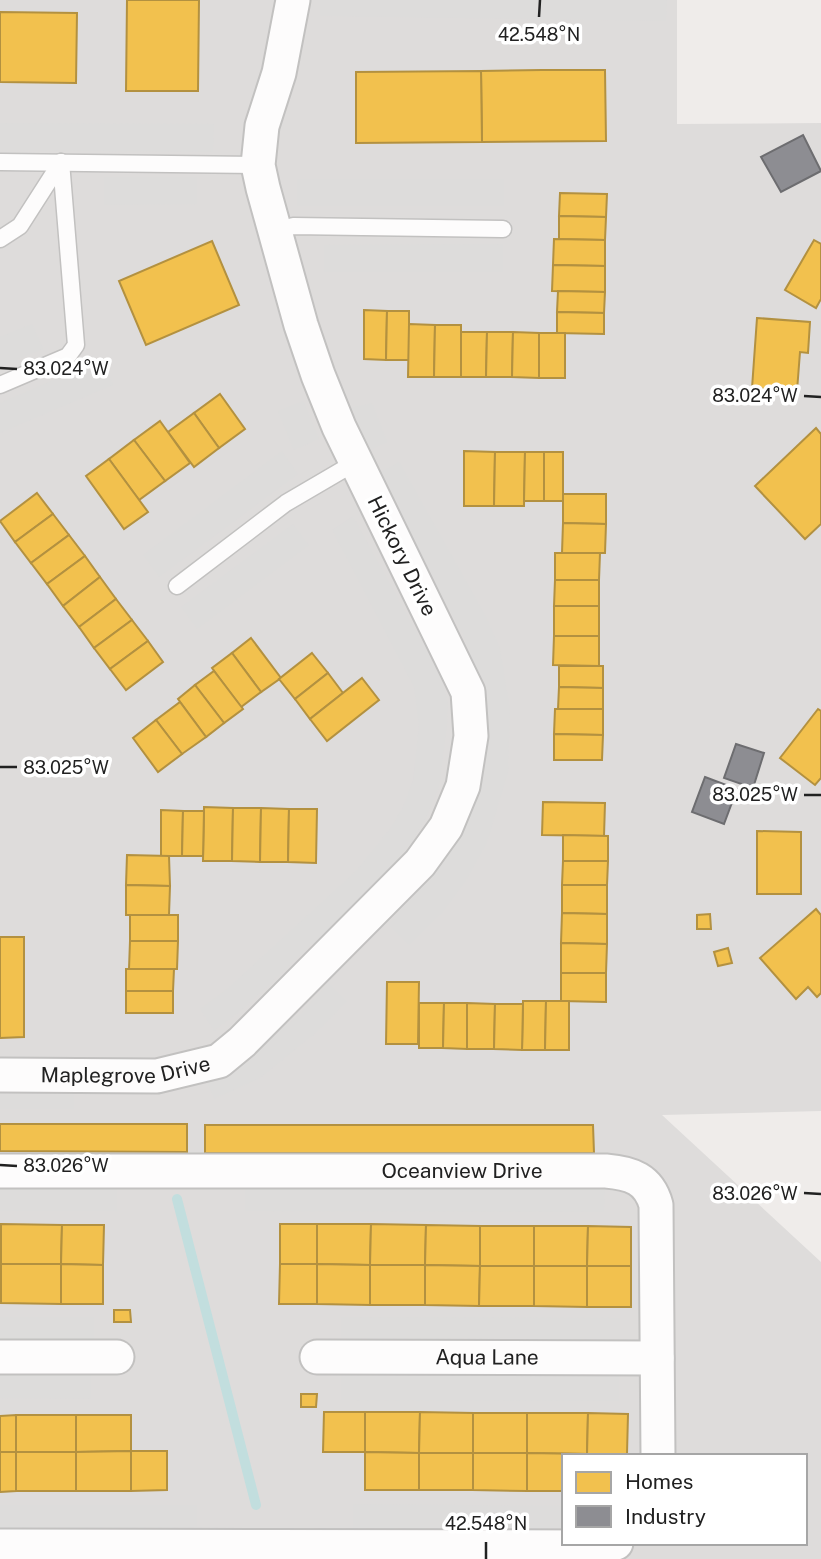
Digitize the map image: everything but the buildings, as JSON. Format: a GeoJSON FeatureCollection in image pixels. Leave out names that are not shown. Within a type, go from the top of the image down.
{"type":"FeatureCollection","features":[{"type":"Feature","properties":{"kind":"street","name":"Hickory Drive"},"geometry":{"type":"LineString","coordinates":[[242,1042],[420,863],[446,827],[463,786],[471,736],[468,692],[356,462],[313,363],[258,165],[262,125],[279,73],[293,0]]}},
{"type":"Feature","properties":{"kind":"street","name":"Maplegrove Drive"},"geometry":{"type":"LineString","coordinates":[[0,1075],[157,1076],[219,1061],[242,1042]]}},
{"type":"Feature","properties":{"kind":"street","name":"Oceanview Drive"},"geometry":{"type":"LineString","coordinates":[[0,1171],[624,1172],[648,1187],[656,1205],[658,1454]]}},
{"type":"Feature","properties":{"kind":"street"},"geometry":{"type":"LineString","coordinates":[[0,1357],[117,1357]]}},
{"type":"Feature","properties":{"kind":"street","name":"Aqua Lane"},"geometry":{"type":"LineString","coordinates":[[317,1357],[657,1358]]}},
{"type":"Feature","properties":{"kind":"street"},"geometry":{"type":"LineString","coordinates":[[0,1546],[603,1548],[611,1545]]}},
{"type":"Feature","properties":{"kind":"lane"},"geometry":{"type":"LineString","coordinates":[[0,162],[258,165]]}},
{"type":"Feature","properties":{"kind":"lane"},"geometry":{"type":"LineString","coordinates":[[0,239],[20,226],[61,162]]}},
{"type":"Feature","properties":{"kind":"lane"},"geometry":{"type":"LineString","coordinates":[[0,385],[68,356],[76,345],[61,162]]}},
{"type":"Feature","properties":{"kind":"lane"},"geometry":{"type":"LineString","coordinates":[[276,232],[293,226],[503,229]]}},
{"type":"Feature","properties":{"kind":"lane"},"geometry":{"type":"LineString","coordinates":[[177,586],[286,503],[356,462]]}},
{"type":"Feature","properties":{"kind":"shaded area"},"geometry":{"type":"Polygon","coordinates":[[[0,0],[677,0],[677,124],[821,123],[821,1111],[662,1115],[821,1262],[821,1559],[0,1559],[0,0]]]}},
{"type":"Feature","properties":{"kind":"shaded area"},"geometry":{"type":"Polygon","coordinates":[[[320,0],[667,0],[666,21],[320,16],[320,0]]]}},
{"type":"Feature","properties":{"kind":"shaded area"},"geometry":{"type":"Polygon","coordinates":[[[0,123],[214,124],[213,152],[0,150],[0,123]]]}},
{"type":"Feature","properties":{"kind":"shaded area"},"geometry":{"type":"Polygon","coordinates":[[[104,177],[197,177],[197,204],[104,205],[104,177]]]}},
{"type":"Feature","properties":{"kind":"shaded area"},"geometry":{"type":"Polygon","coordinates":[[[297,179],[504,179],[504,206],[297,206],[297,179]]]}},
{"type":"Feature","properties":{"kind":"shaded area"},"geometry":{"type":"Polygon","coordinates":[[[503,244],[503,272],[324,272],[324,245],[503,244]]]}},
{"type":"Feature","properties":{"kind":"shaded area"},"geometry":{"type":"Polygon","coordinates":[[[32,324],[43,349],[0,367],[0,337],[32,324]]]}},
{"type":"Feature","properties":{"kind":"shaded area"},"geometry":{"type":"Polygon","coordinates":[[[102,359],[113,385],[0,433],[0,403],[102,359]]]}},
{"type":"Feature","properties":{"kind":"shaded area"},"geometry":{"type":"Polygon","coordinates":[[[303,401],[319,439],[294,450],[278,411],[303,401]]]}},
{"type":"Feature","properties":{"kind":"shaded area"},"geometry":{"type":"Polygon","coordinates":[[[372,403],[387,442],[364,453],[344,409],[372,403]]]}},
{"type":"Feature","properties":{"kind":"shaded area"},"geometry":{"type":"Polygon","coordinates":[[[282,451],[298,474],[159,577],[143,555],[282,451]]]}},
{"type":"Feature","properties":{"kind":"shaded area"},"geometry":{"type":"Polygon","coordinates":[[[399,462],[487,619],[500,649],[510,711],[508,771],[487,842],[466,880],[440,915],[410,945],[389,925],[440,865],[463,829],[480,686],[463,633],[375,475],[399,462]]]}},
{"type":"Feature","properties":{"kind":"shaded area"},"geometry":{"type":"Polygon","coordinates":[[[353,516],[442,679],[448,704],[439,787],[426,818],[411,843],[375,885],[244,1008],[214,1031],[200,1009],[228,988],[357,870],[390,829],[403,807],[413,780],[419,726],[414,687],[332,530],[353,516]]]}},
{"type":"Feature","properties":{"kind":"shaded area"},"geometry":{"type":"Polygon","coordinates":[[[293,524],[309,545],[197,629],[181,607],[293,524]]]}},
{"type":"Feature","properties":{"kind":"shaded area"},"geometry":{"type":"Polygon","coordinates":[[[329,983],[347,1001],[317,1032],[260,1078],[214,1099],[205,1078],[247,1056],[299,1015],[329,983]]]}},
{"type":"Feature","properties":{"kind":"shaded area"},"geometry":{"type":"Polygon","coordinates":[[[74,1084],[74,1109],[0,1109],[0,1085],[74,1084]]]}},
{"type":"Feature","properties":{"kind":"shaded area"},"geometry":{"type":"Polygon","coordinates":[[[0,1182],[117,1182],[117,1211],[0,1211],[0,1182]]]}},
{"type":"Feature","properties":{"kind":"shaded area"},"geometry":{"type":"Polygon","coordinates":[[[245,1184],[605,1185],[604,1212],[245,1211],[245,1184]]]}},
{"type":"Feature","properties":{"kind":"shaded area"},"geometry":{"type":"Polygon","coordinates":[[[0,1317],[94,1317],[94,1344],[0,1343],[0,1317]]]}},
{"type":"Feature","properties":{"kind":"shaded area"},"geometry":{"type":"Polygon","coordinates":[[[341,1317],[620,1318],[620,1344],[341,1343],[341,1317]]]}},
{"type":"Feature","properties":{"kind":"shaded area"},"geometry":{"type":"Polygon","coordinates":[[[0,1373],[91,1374],[91,1399],[0,1398],[0,1373]]]}},
{"type":"Feature","properties":{"kind":"shaded area"},"geometry":{"type":"Polygon","coordinates":[[[341,1373],[619,1374],[619,1401],[341,1400],[341,1373]]]}},
{"type":"Feature","properties":{"kind":"shaded area"},"geometry":{"type":"Polygon","coordinates":[[[353,1504],[562,1506],[562,1532],[353,1530],[353,1504]]]}},
{"type":"Feature","properties":{"kind":"shaded area"},"geometry":{"type":"Polygon","coordinates":[[[0,1505],[197,1505],[197,1532],[0,1532],[0,1505]]]}},
{"type":"Feature","properties":{"kind":"waterway"},"geometry":{"type":"LineString","coordinates":[[177,1199],[256,1505]]}}]}
